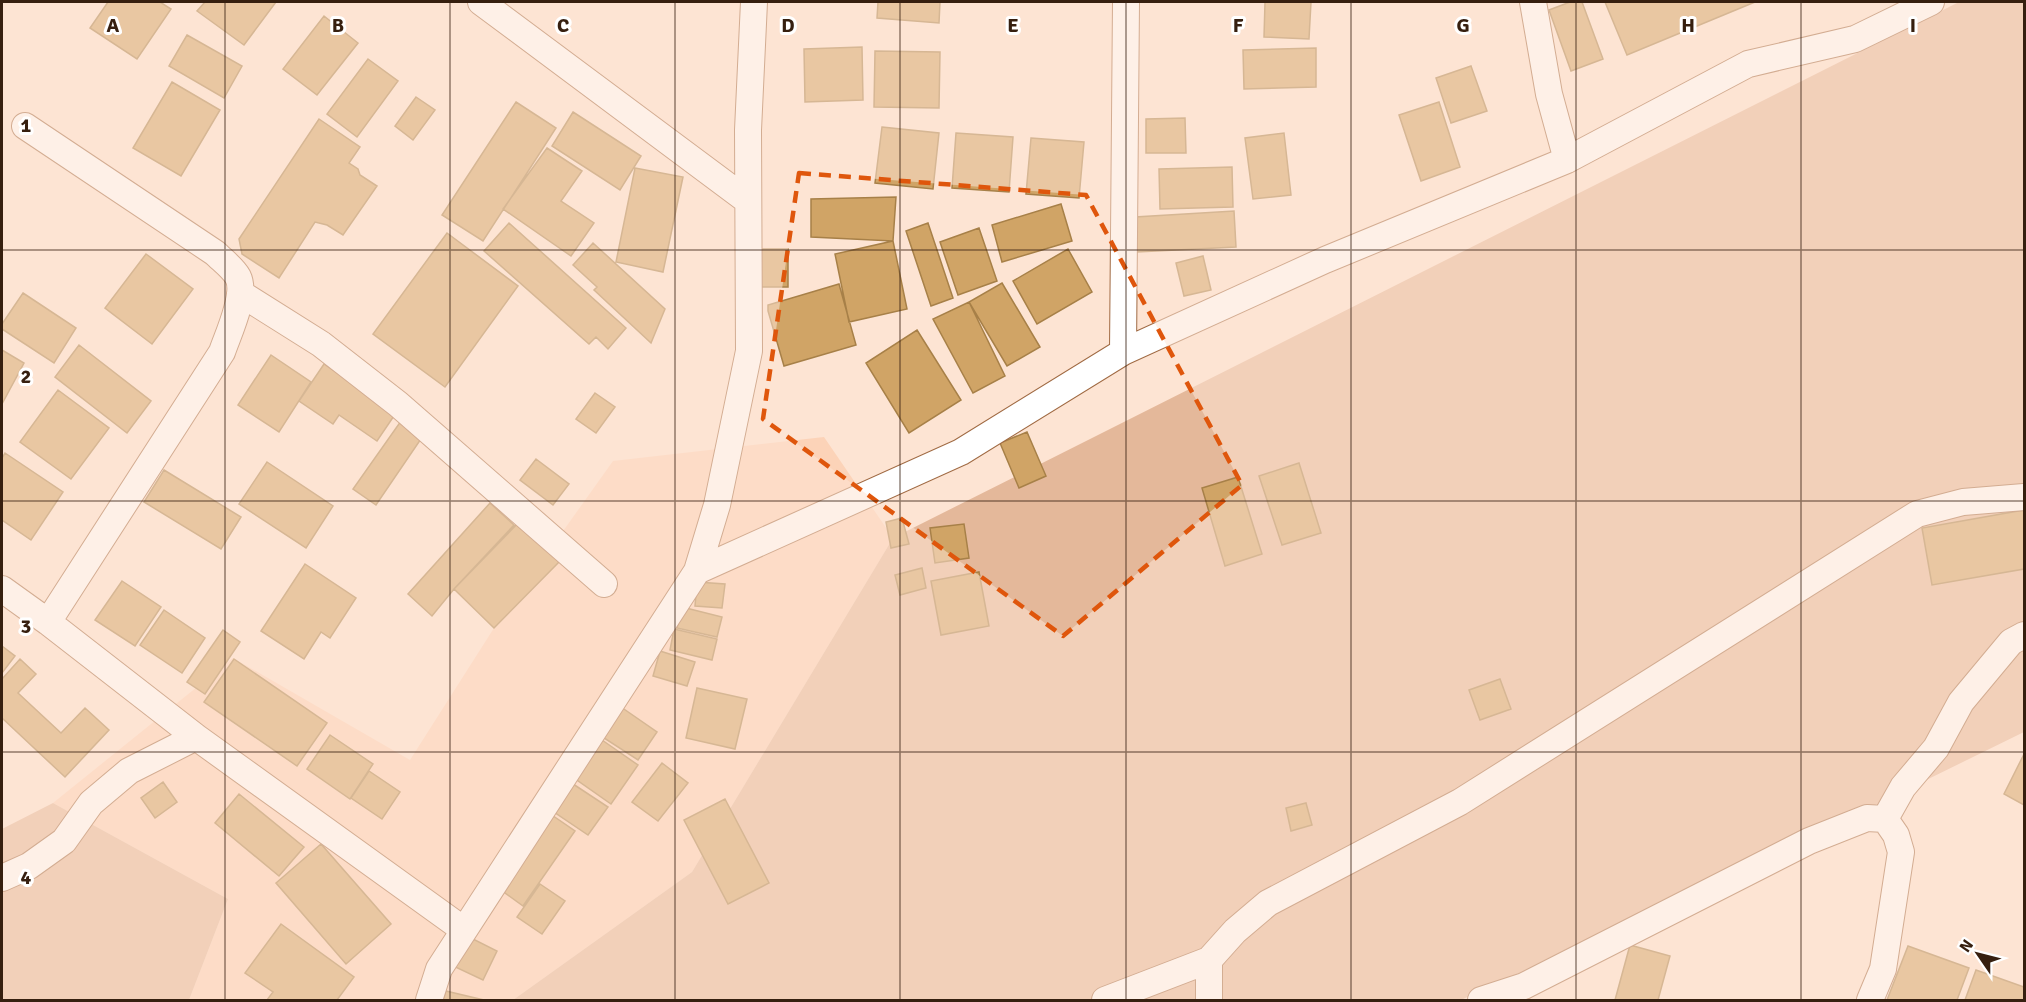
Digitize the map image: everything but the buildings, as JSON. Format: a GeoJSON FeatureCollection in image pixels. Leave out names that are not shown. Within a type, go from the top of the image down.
{"type":"FeatureCollection","features":[{"type":"Feature","properties":{"kind":"street"},"geometry":{"type":"LineString","coordinates":[[481,2],[748,201]]}},
{"type":"Feature","properties":{"kind":"street"},"geometry":{"type":"LineString","coordinates":[[429,1000],[439,969],[697,571],[717,505],[749,351],[748,130],[754,2]]}},
{"type":"Feature","properties":{"kind":"street"},"geometry":{"type":"LineString","coordinates":[[1123,352],[1126,2]]}},
{"type":"Feature","properties":{"kind":"street"},"geometry":{"type":"LineString","coordinates":[[1533,2],[1549,94],[1567,160]]}},
{"type":"Feature","properties":{"kind":"street"},"geometry":{"type":"LineString","coordinates":[[697,571],[961,452],[1123,352],[1325,260],[1567,160],[1748,64],[1855,39],[1931,2]]}},
{"type":"Feature","properties":{"kind":"street"},"geometry":{"type":"LineString","coordinates":[[25,126],[215,253],[239,278],[240,293],[236,313],[222,352],[48,622]]}},
{"type":"Feature","properties":{"kind":"street"},"geometry":{"type":"LineString","coordinates":[[240,293],[321,344],[398,404],[604,584]]}},
{"type":"Feature","properties":{"kind":"street"},"geometry":{"type":"LineString","coordinates":[[1105,1000],[1209,960],[1235,931],[1268,903],[1460,802],[1917,514],[1963,502],[2025,496]]}},
{"type":"Feature","properties":{"kind":"street"},"geometry":{"type":"LineString","coordinates":[[2,589],[196,737],[464,930]]}},
{"type":"Feature","properties":{"kind":"street"},"geometry":{"type":"LineString","coordinates":[[1886,819],[1903,787],[1936,748],[1962,702],[2011,642],[2025,635]]}},
{"type":"Feature","properties":{"kind":"street"},"geometry":{"type":"LineString","coordinates":[[2,878],[29,866],[64,841],[91,803],[129,771],[196,737]]}},
{"type":"Feature","properties":{"kind":"street"},"geometry":{"type":"LineString","coordinates":[[1481,1000],[1524,986],[1809,841],[1867,818],[1886,819]]}},
{"type":"Feature","properties":{"kind":"street"},"geometry":{"type":"LineString","coordinates":[[1870,1000],[1883,969],[1901,852],[1896,835],[1886,819]]}},
{"type":"Feature","properties":{"kind":"street"},"geometry":{"type":"LineString","coordinates":[[1209,960],[1209,1000]]}},
{"type":"Feature","properties":{"kind":"highlighted area"},"geometry":{"type":"Polygon","coordinates":[[[799,173],[1086,195],[1242,485],[1063,636],[763,419],[799,173]]]}},
{"type":"Feature","properties":{"kind":"shaded area"},"geometry":{"type":"Polygon","coordinates":[[[1959,2],[2024,2],[2024,732],[1802,841],[1461,1000],[513,1000],[692,872],[893,538],[1959,2]]]}},
{"type":"Feature","properties":{"kind":"shaded area"},"geometry":{"type":"Polygon","coordinates":[[[824,437],[893,538],[692,872],[513,1000],[189,1000],[228,899],[53,803],[233,658],[410,760],[494,628],[613,461],[824,437]]]}},
{"type":"Feature","properties":{"kind":"shaded area"},"geometry":{"type":"Polygon","coordinates":[[[53,803],[228,899],[189,1000],[2,1000],[2,829],[53,803]]]}}]}
